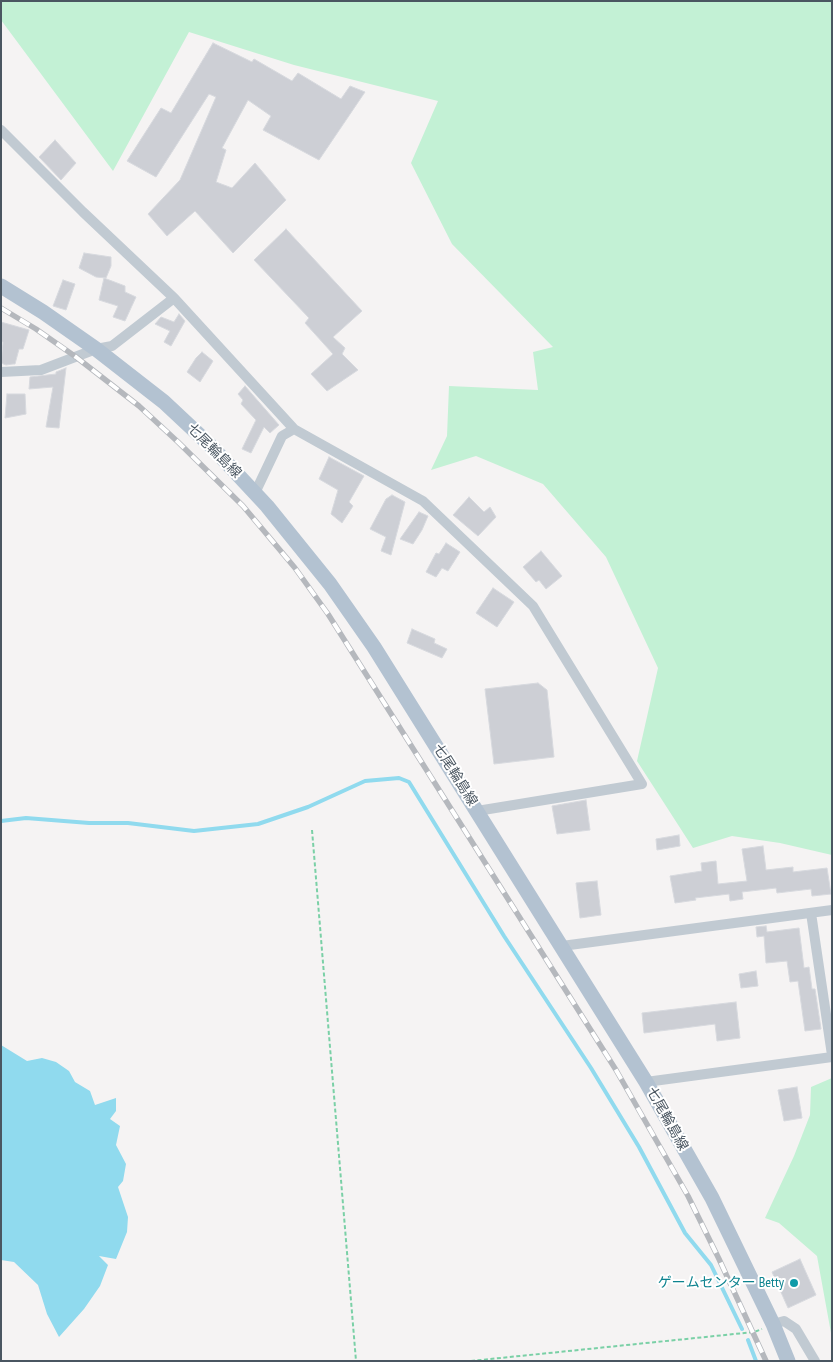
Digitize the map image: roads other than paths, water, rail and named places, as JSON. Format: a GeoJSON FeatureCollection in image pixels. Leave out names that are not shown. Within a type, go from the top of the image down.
{"type":"FeatureCollection","features":[{"type":"Feature","properties":{"kind":"main road","name":"七尾輪島線"},"geometry":{"type":"LineString","coordinates":[[1,286],[43,312],[164,402],[211,446],[255,493],[330,584],[374,647],[646,1082],[712,1198],[773,1324],[788,1361]]}},
{"type":"Feature","properties":{"kind":"street"},"geometry":{"type":"LineString","coordinates":[[1,130],[83,212],[174,298],[294,428],[423,501],[533,606],[642,784],[477,811]]}},
{"type":"Feature","properties":{"kind":"street"},"geometry":{"type":"LineString","coordinates":[[1,372],[41,370],[112,346],[174,298]]}},
{"type":"Feature","properties":{"kind":"street"},"geometry":{"type":"LineString","coordinates":[[255,493],[282,436],[294,428]]}},
{"type":"Feature","properties":{"kind":"street"},"geometry":{"type":"LineString","coordinates":[[562,946],[832,910]]}},
{"type":"Feature","properties":{"kind":"street"},"geometry":{"type":"LineString","coordinates":[[646,1082],[832,1056],[810,913]]}},
{"type":"Feature","properties":{"kind":"street"},"geometry":{"type":"LineString","coordinates":[[773,1324],[784,1321],[796,1329],[815,1361]]}},
{"type":"Feature","properties":{"kind":"water"},"geometry":{"type":"Polygon","coordinates":[[[1,1045],[27,1061],[42,1058],[56,1062],[69,1071],[75,1082],[90,1091],[95,1105],[116,1098],[116,1111],[110,1119],[120,1126],[116,1145],[126,1164],[123,1181],[118,1187],[128,1217],[127,1232],[116,1259],[99,1256],[108,1265],[100,1286],[84,1309],[59,1337],[47,1314],[38,1285],[14,1262],[1,1260],[1,1045]]]}},
{"type":"Feature","properties":{"kind":"waterway"},"geometry":{"type":"LineString","coordinates":[[1,821],[26,818],[89,823],[128,823],[194,831],[258,824],[308,807],[365,781],[399,778],[409,782],[504,936],[591,1068],[639,1147],[685,1233],[711,1265],[742,1329]]}},
{"type":"Feature","properties":{"kind":"waterway"},"geometry":{"type":"LineString","coordinates":[[748,1340],[756,1361]]}},
{"type":"Feature","properties":{"kind":"railway"},"geometry":{"type":"LineString","coordinates":[[1,308],[36,329],[76,357],[139,406],[243,506],[295,568],[328,614],[616,1070],[688,1196],[766,1361]]}},
{"type":"Feature","properties":{"kind":"place","name":"ゲームセンター Betty"},"geometry":{"type":"Point","coordinates":[794,1283]}}]}
